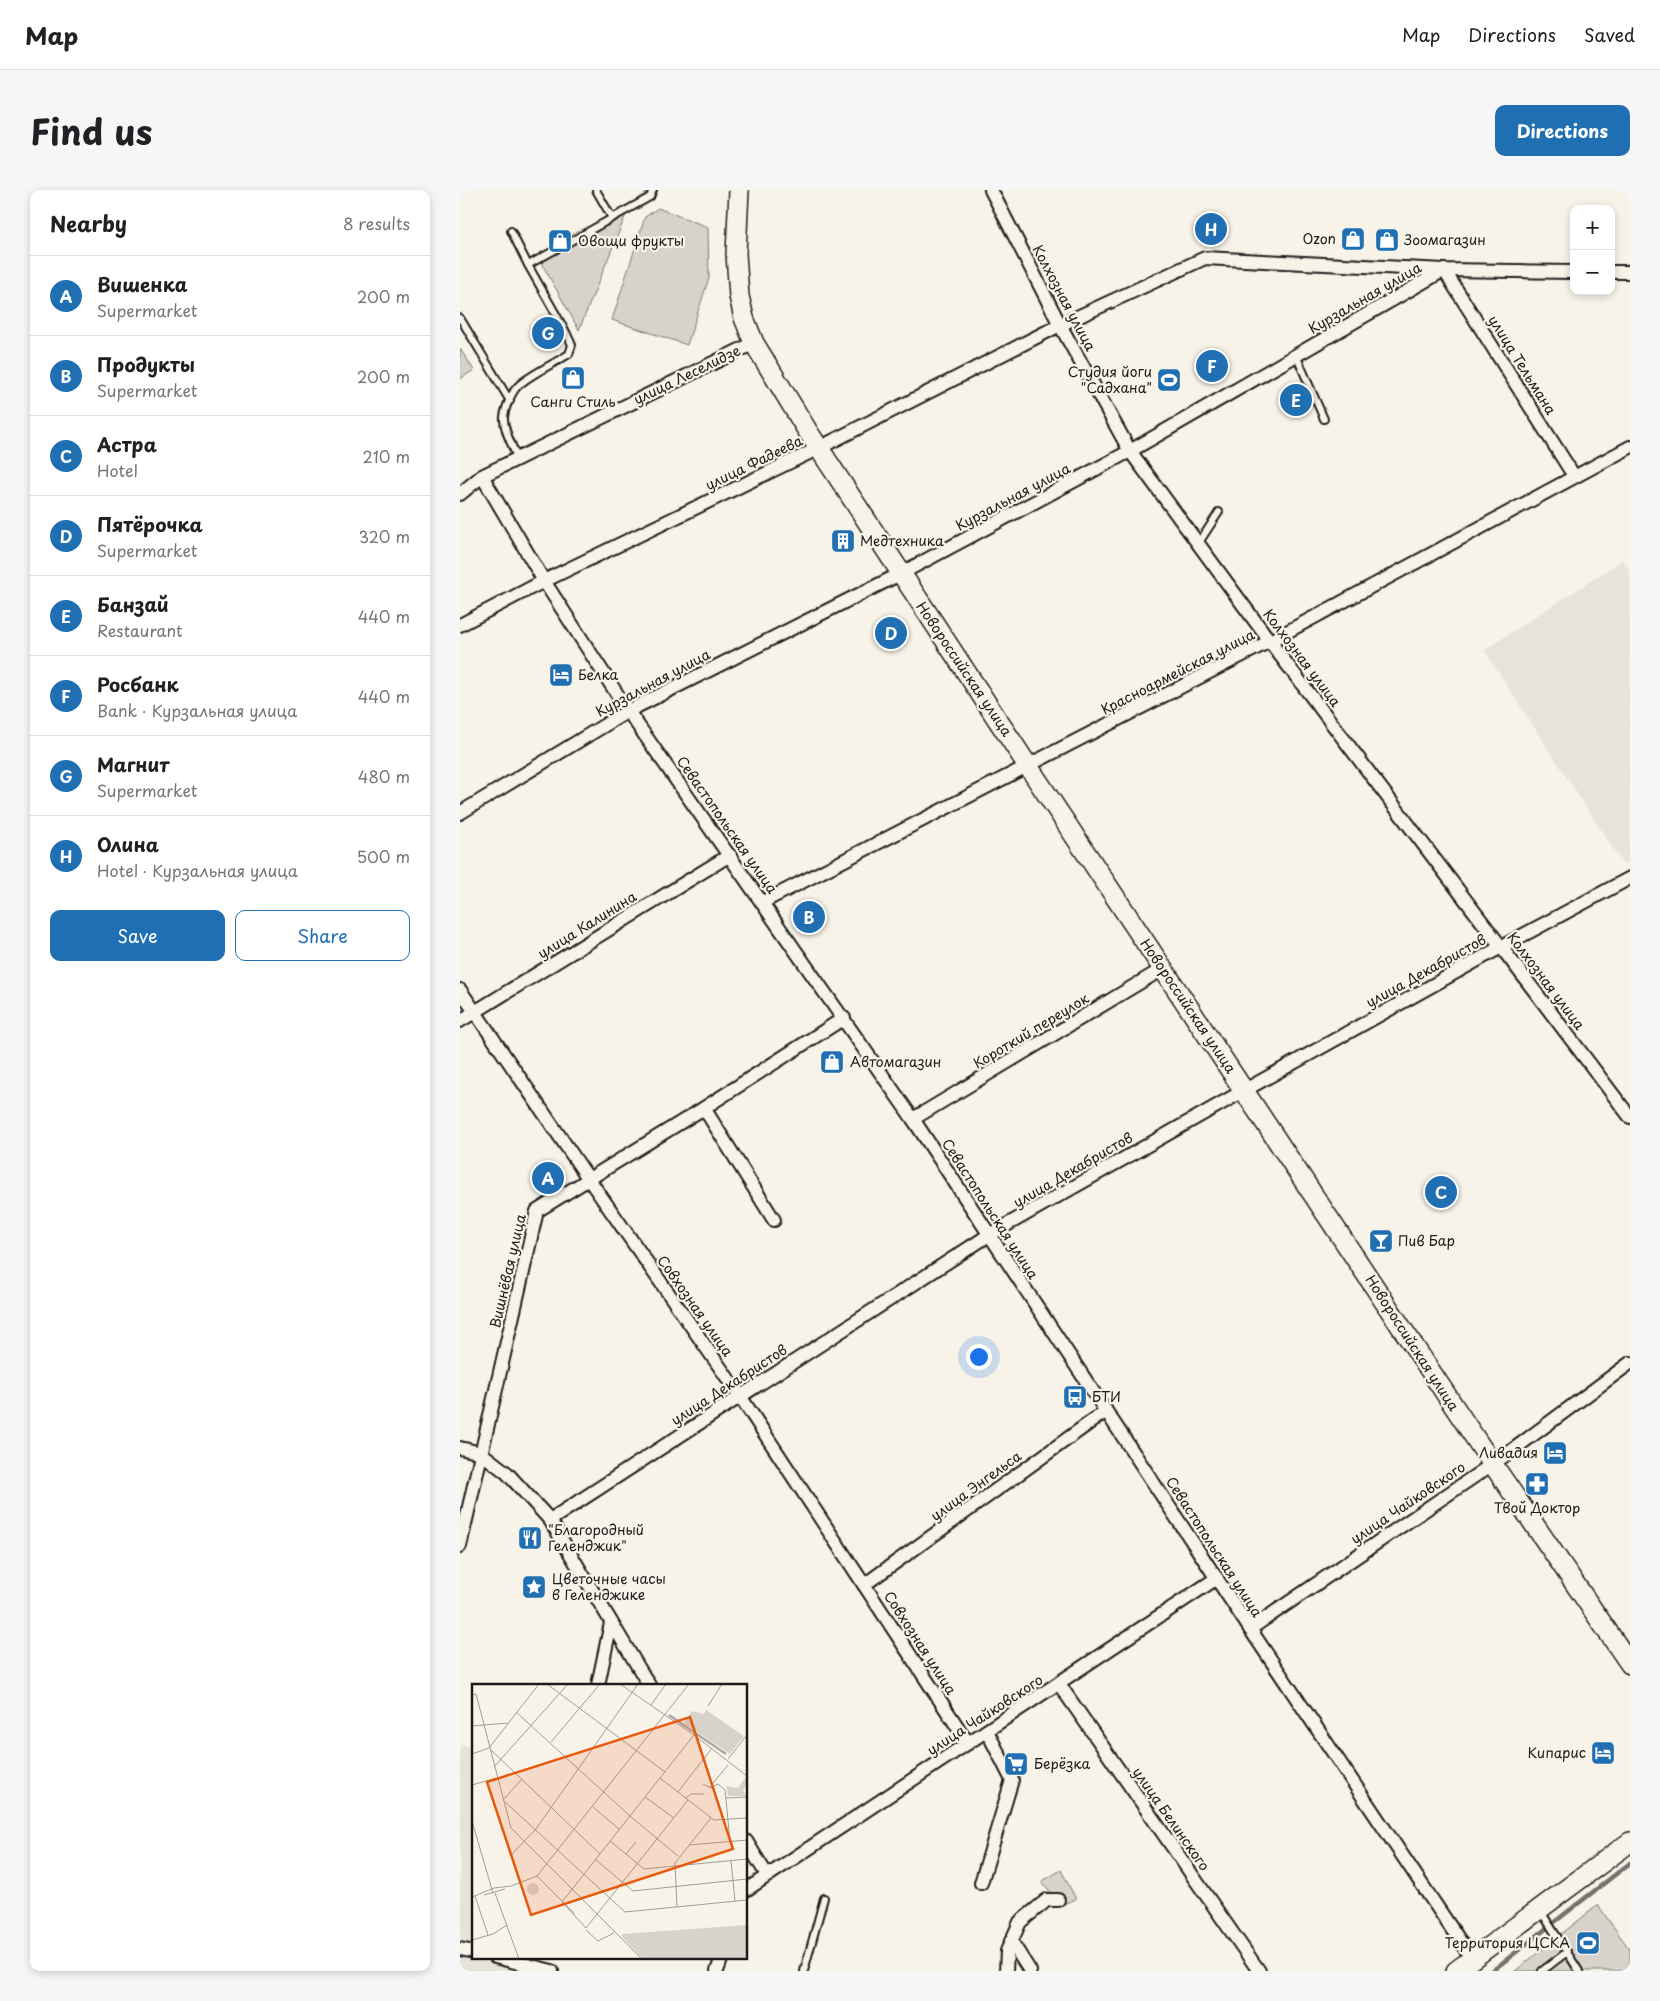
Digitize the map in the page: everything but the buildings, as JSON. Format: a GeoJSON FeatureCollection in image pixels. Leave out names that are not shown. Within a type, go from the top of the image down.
{"type":"FeatureCollection","features":[{"type":"Feature","properties":{"kind":"street","name":"улица Леселидзе"},"geometry":{"type":"LineString","coordinates":[[460,494],[482,476],[754,342],[744,318],[739,296],[736,254],[739,190]]}},
{"type":"Feature","properties":{"kind":"street","name":"Колхозная улица"},"geometry":{"type":"LineString","coordinates":[[991,190],[1060,325],[1130,451],[1270,641],[1630,1117]]}},
{"type":"Feature","properties":{"kind":"street","name":"Курзальная улица"},"geometry":{"type":"LineString","coordinates":[[1060,325],[1205,258],[1444,270],[1570,272]]}},
{"type":"Feature","properties":{"kind":"street","name":"Курзальная улица"},"geometry":{"type":"LineString","coordinates":[[460,813],[628,711],[900,574],[1130,451],[1444,270]]}},
{"type":"Feature","properties":{"kind":"street","name":"улица Тельмана"},"geometry":{"type":"LineString","coordinates":[[1444,270],[1574,476]]}},
{"type":"Feature","properties":{"kind":"street"},"geometry":{"type":"LineString","coordinates":[[1615,272],[1630,272]]}},
{"type":"Feature","properties":{"kind":"street","name":"улица Фадеева"},"geometry":{"type":"LineString","coordinates":[[460,625],[544,581],[819,448],[1060,325]]}},
{"type":"Feature","properties":{"kind":"street","name":"Новороссийская улица"},"geometry":{"type":"LineString","coordinates":[[754,342],[900,574],[1164,968],[1492,1464],[1630,1664]]}},
{"type":"Feature","properties":{"kind":"street","name":"Красноармейская улица"},"geometry":{"type":"LineString","coordinates":[[763,902],[1270,641],[1630,447]]}},
{"type":"Feature","properties":{"kind":"street","name":"улица Леселидзе"},"geometry":{"type":"LineString","coordinates":[[460,480],[482,476]]}},
{"type":"Feature","properties":{"kind":"street","name":"Севастопольская улица"},"geometry":{"type":"LineString","coordinates":[[482,476],[544,581],[628,711],[913,1119],[1250,1629],[1472,1959]]}},
{"type":"Feature","properties":{"kind":"street","name":"улица Калинина"},"geometry":{"type":"LineString","coordinates":[[460,1021],[730,855]]}},
{"type":"Feature","properties":{"kind":"street","name":"улица Декабристов"},"geometry":{"type":"LineString","coordinates":[[550,1520],[989,1235],[1244,1090],[1501,947],[1630,878]]}},
{"type":"Feature","properties":{"kind":"street","name":"Короткий переулок"},"geometry":{"type":"LineString","coordinates":[[913,1119],[1164,968]]}},
{"type":"Feature","properties":{"kind":"street","name":"Совхозная улица"},"geometry":{"type":"LineString","coordinates":[[460,990],[588,1179],[740,1396],[968,1743]]}},
{"type":"Feature","properties":{"kind":"street","name":"Вишнёвая улица"},"geometry":{"type":"LineString","coordinates":[[460,1546],[537,1211],[704,1108],[844,1018]]}},
{"type":"Feature","properties":{"kind":"street"},"geometry":{"type":"LineString","coordinates":[[704,1108],[774,1220]]}},
{"type":"Feature","properties":{"kind":"street","name":"улица Чайковского"},"geometry":{"type":"LineString","coordinates":[[1250,1629],[1492,1464],[1630,1363]]}},
{"type":"Feature","properties":{"kind":"street","name":"улица Энгельса"},"geometry":{"type":"LineString","coordinates":[[864,1585],[1106,1410]]}},
{"type":"Feature","properties":{"kind":"street"},"geometry":{"type":"LineString","coordinates":[[460,1448],[481,1453],[507,1473],[550,1520],[649,1684]]}},
{"type":"Feature","properties":{"kind":"street","name":"улица Чайковского"},"geometry":{"type":"LineString","coordinates":[[748,1889],[1217,1578]]}},
{"type":"Feature","properties":{"kind":"street"},"geometry":{"type":"LineString","coordinates":[[598,1684],[611,1623]]}},
{"type":"Feature","properties":{"kind":"street","name":"улица Белинского"},"geometry":{"type":"LineString","coordinates":[[1059,1684],[1259,1971]]}},
{"type":"Feature","properties":{"kind":"street"},"geometry":{"type":"LineString","coordinates":[[981,1883],[1012,1780],[987,1731]]}},
{"type":"Feature","properties":{"kind":"street"},"geometry":{"type":"LineString","coordinates":[[1456,1971],[1630,1842]]}},
{"type":"Feature","properties":{"kind":"street"},"geometry":{"type":"LineString","coordinates":[[748,1844],[767,1875]]}},
{"type":"Feature","properties":{"kind":"street"},"geometry":{"type":"LineString","coordinates":[[1006,1971],[1007,1951],[1020,1922],[1047,1900],[1058,1900]]}},
{"type":"Feature","properties":{"kind":"street"},"geometry":{"type":"LineString","coordinates":[[1012,1941],[1030,1971]]}},
{"type":"Feature","properties":{"kind":"street"},"geometry":{"type":"LineString","coordinates":[[500,1958],[537,1965],[552,1971]]}},
{"type":"Feature","properties":{"kind":"street"},"geometry":{"type":"LineString","coordinates":[[717,1971],[722,1958]]}},
{"type":"Feature","properties":{"kind":"lane"},"geometry":{"type":"LineString","coordinates":[[596,190],[612,218]]}},
{"type":"Feature","properties":{"kind":"lane"},"geometry":{"type":"LineString","coordinates":[[528,265],[650,197],[653,190]]}},
{"type":"Feature","properties":{"kind":"lane"},"geometry":{"type":"LineString","coordinates":[[511,231],[572,345],[569,354],[518,386],[510,401],[504,417],[507,434],[517,458]]}},
{"type":"Feature","properties":{"kind":"lane"},"geometry":{"type":"LineString","coordinates":[[460,318],[510,401]]}},
{"type":"Feature","properties":{"kind":"lane"},"geometry":{"type":"LineString","coordinates":[[1296,355],[1324,419]]}},
{"type":"Feature","properties":{"kind":"lane"},"geometry":{"type":"LineString","coordinates":[[1198,544],[1218,512]]}},
{"type":"Feature","properties":{"kind":"lane"},"geometry":{"type":"LineString","coordinates":[[804,1971],[824,1898]]}},
{"type":"Feature","properties":{"kind":"lane"},"geometry":{"type":"LineString","coordinates":[[1540,1909],[1580,1971]]}},
{"type":"Feature","properties":{"kind":"lane"},"geometry":{"type":"LineString","coordinates":[[1542,1971],[1567,1952]]}},
{"type":"Feature","properties":{"kind":"shaded area"},"geometry":{"type":"Polygon","coordinates":[[[658,208],[708,227],[709,278],[687,345],[612,320],[645,217],[658,208]]]}},
{"type":"Feature","properties":{"kind":"shaded area"},"geometry":{"type":"Polygon","coordinates":[[[627,212],[579,330],[541,262],[627,212]]]}},
{"type":"Feature","properties":{"kind":"shaded area"},"geometry":{"type":"Polygon","coordinates":[[[460,349],[474,370],[460,379],[460,349]]]}},
{"type":"Feature","properties":{"kind":"shaded area"},"geometry":{"type":"Polygon","coordinates":[[[1623,560],[1630,572],[1630,860],[1623,864],[1484,650],[1623,560]]]}},
{"type":"Feature","properties":{"kind":"shaded area"},"geometry":{"type":"Polygon","coordinates":[[[460,1745],[472,1748],[472,1946],[460,1943],[460,1745]]]}},
{"type":"Feature","properties":{"kind":"shaded area"},"geometry":{"type":"Polygon","coordinates":[[[1061,1870],[1076,1899],[1063,1904],[1041,1882],[1061,1870]]]}},
{"type":"Feature","properties":{"kind":"shaded area","name":"Территория ЦСКА"},"geometry":{"type":"Polygon","coordinates":[[[1598,1905],[1630,1950],[1630,1971],[1515,1971],[1598,1905]]]}},
{"type":"Feature","properties":{"kind":"shaded area"},"geometry":{"type":"Polygon","coordinates":[[[460,1954],[526,1969],[525,1971],[460,1971],[460,1954]]]}},
{"type":"Feature","properties":{"kind":"waterway"},"geometry":{"type":"LineString","coordinates":[[1492,1971],[1630,1863]]}},
{"type":"Feature","properties":{"kind":"place","name":"Олина"},"geometry":{"type":"Point","coordinates":[1211,229]}},
{"type":"Feature","properties":{"kind":"place","name":"Ozon"},"geometry":{"type":"Point","coordinates":[1353,239]}},
{"type":"Feature","properties":{"kind":"place","name":"Зоомагазин"},"geometry":{"type":"Point","coordinates":[1387,240]}},
{"type":"Feature","properties":{"kind":"place","name":"Овощи фрукты"},"geometry":{"type":"Point","coordinates":[560,241]}},
{"type":"Feature","properties":{"kind":"place","name":"Магнит"},"geometry":{"type":"Point","coordinates":[548,333]}},
{"type":"Feature","properties":{"kind":"place","name":"Росбанк"},"geometry":{"type":"Point","coordinates":[1212,366]}},
{"type":"Feature","properties":{"kind":"place","name":"Санги Стиль"},"geometry":{"type":"Point","coordinates":[573,378]}},
{"type":"Feature","properties":{"kind":"place","name":"Студия йоги \"Садхана\""},"geometry":{"type":"Point","coordinates":[1169,380]}},
{"type":"Feature","properties":{"kind":"place","name":"Банзай"},"geometry":{"type":"Point","coordinates":[1296,400]}},
{"type":"Feature","properties":{"kind":"place","name":"Медтехника"},"geometry":{"type":"Point","coordinates":[843,541]}},
{"type":"Feature","properties":{"kind":"place","name":"Пятёрочка"},"geometry":{"type":"Point","coordinates":[891,633]}},
{"type":"Feature","properties":{"kind":"place","name":"Белка"},"geometry":{"type":"Point","coordinates":[561,675]}},
{"type":"Feature","properties":{"kind":"place","name":"Продукты"},"geometry":{"type":"Point","coordinates":[809,917]}},
{"type":"Feature","properties":{"kind":"place","name":"Автомагазин"},"geometry":{"type":"Point","coordinates":[832,1062]}},
{"type":"Feature","properties":{"kind":"place","name":"Вишенка"},"geometry":{"type":"Point","coordinates":[548,1178]}},
{"type":"Feature","properties":{"kind":"place","name":"Астра"},"geometry":{"type":"Point","coordinates":[1441,1192]}},
{"type":"Feature","properties":{"kind":"place","name":"Пив Бар"},"geometry":{"type":"Point","coordinates":[1381,1241]}},
{"type":"Feature","properties":{"kind":"place","name":"БТИ"},"geometry":{"type":"Point","coordinates":[1075,1397]}},
{"type":"Feature","properties":{"kind":"place","name":"Ливадия"},"geometry":{"type":"Point","coordinates":[1555,1453]}},
{"type":"Feature","properties":{"kind":"place","name":"Твой Доктор"},"geometry":{"type":"Point","coordinates":[1537,1484]}},
{"type":"Feature","properties":{"kind":"place","name":"\"Благородный Геленджик\""},"geometry":{"type":"Point","coordinates":[530,1538]}},
{"type":"Feature","properties":{"kind":"place","name":"Цветочные часы в Геленджике"},"geometry":{"type":"Point","coordinates":[534,1587]}},
{"type":"Feature","properties":{"kind":"place","name":"Кипарис"},"geometry":{"type":"Point","coordinates":[1603,1753]}},
{"type":"Feature","properties":{"kind":"place","name":"Берёзка"},"geometry":{"type":"Point","coordinates":[1016,1764]}},
{"type":"Feature","properties":{"kind":"place","name":"Территория ЦСКА"},"geometry":{"type":"Point","coordinates":[1588,1943]}}]}
